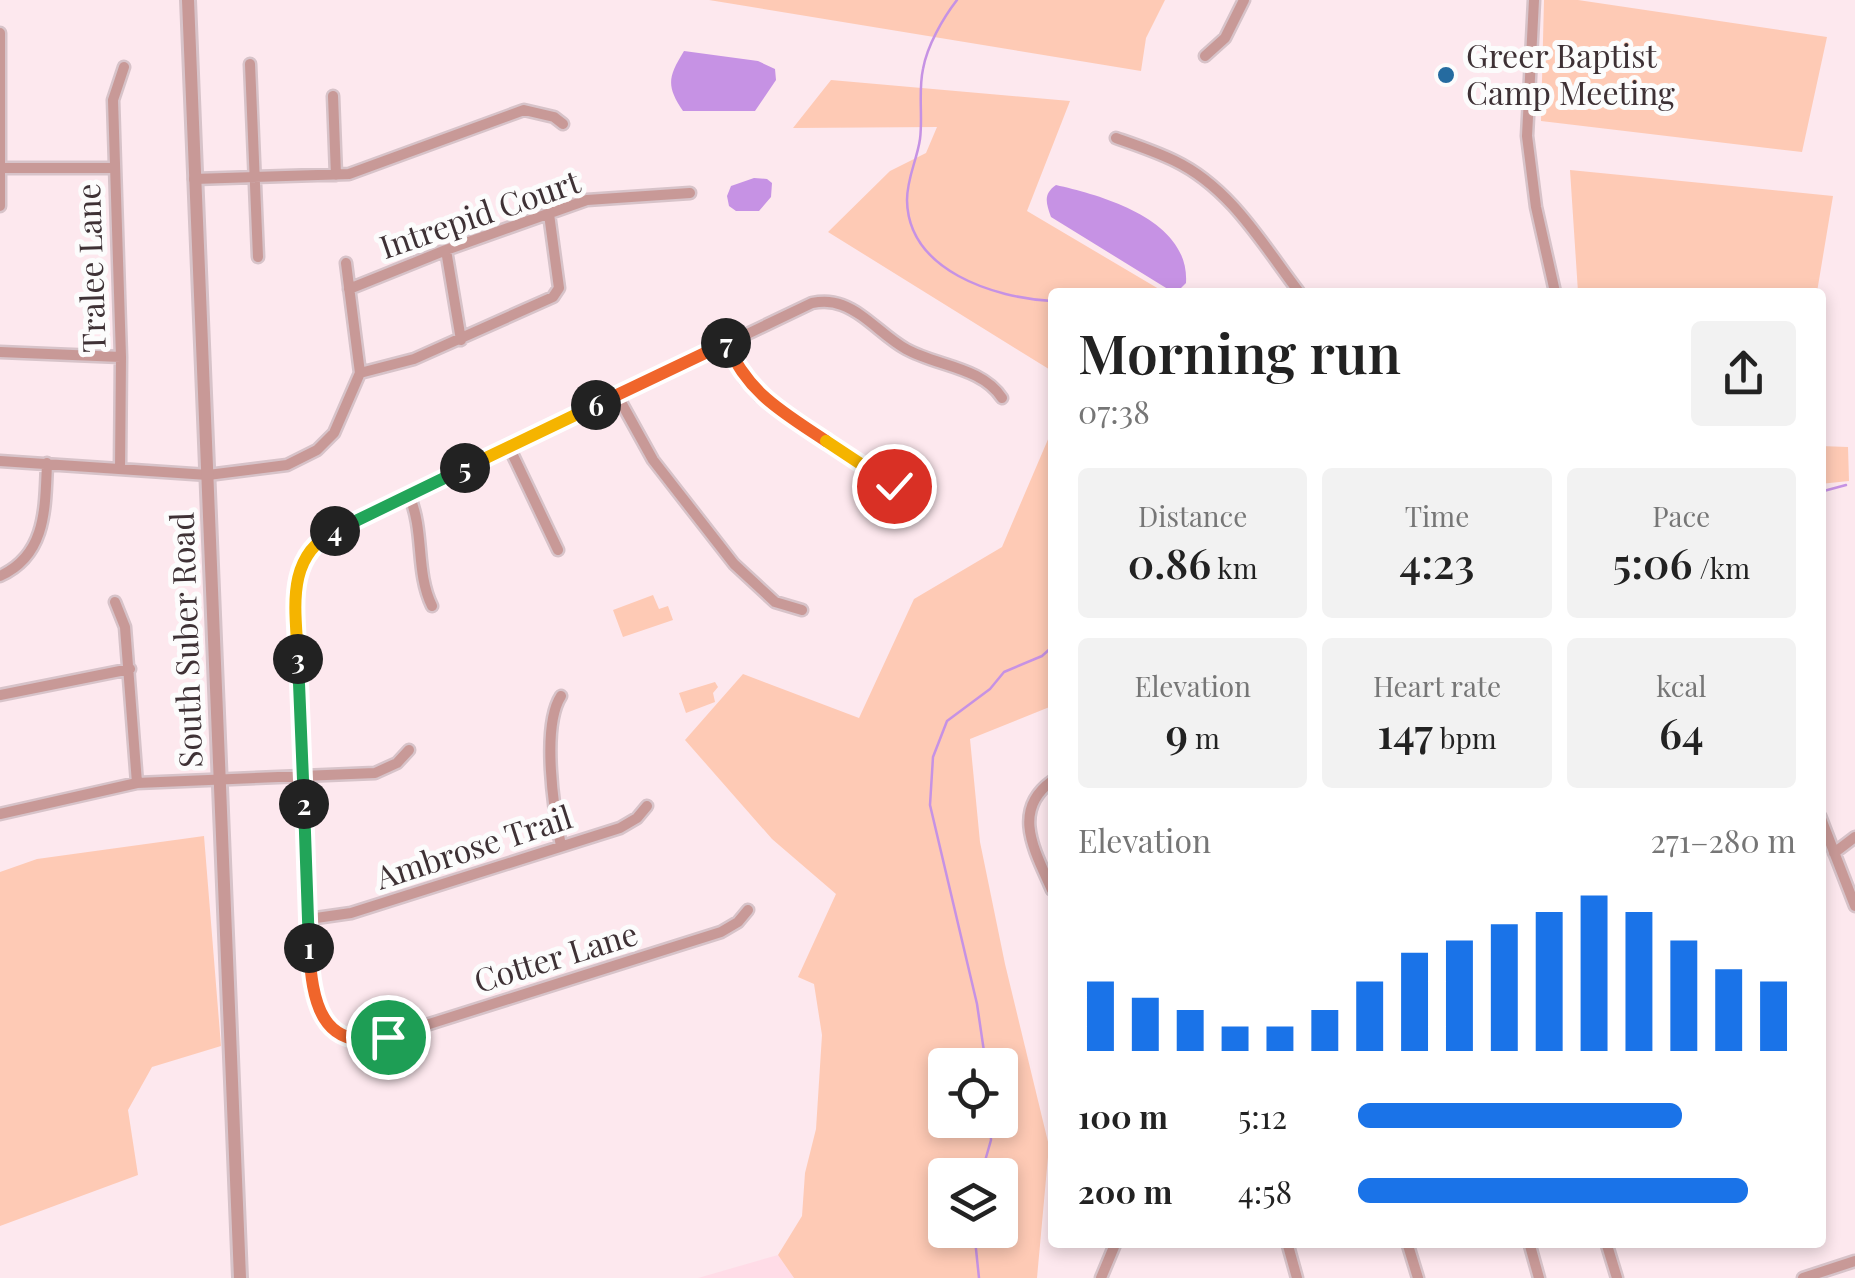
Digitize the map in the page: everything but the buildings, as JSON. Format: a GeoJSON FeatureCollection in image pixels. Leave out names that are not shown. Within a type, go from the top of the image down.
{"type":"FeatureCollection","features":[{"type":"Feature","properties":{"kind":"street","name":"South Suber Road"},"geometry":{"type":"LineString","coordinates":[[188,0],[240,1278]]}},
{"type":"Feature","properties":{"kind":"street"},"geometry":{"type":"LineString","coordinates":[[1204,56],[1225,38],[1244,0]]}},
{"type":"Feature","properties":{"kind":"street"},"geometry":{"type":"LineString","coordinates":[[1534,0],[1528,136],[1536,207],[1554,288]]}},
{"type":"Feature","properties":{"kind":"street"},"geometry":{"type":"LineString","coordinates":[[0,33],[0,206]]}},
{"type":"Feature","properties":{"kind":"street"},"geometry":{"type":"LineString","coordinates":[[250,64],[258,257]]}},
{"type":"Feature","properties":{"kind":"street","name":"Tralee Lane"},"geometry":{"type":"LineString","coordinates":[[120,469],[112,100],[124,67]]}},
{"type":"Feature","properties":{"kind":"street"},"geometry":{"type":"LineString","coordinates":[[334,96],[336,175]]}},
{"type":"Feature","properties":{"kind":"street"},"geometry":{"type":"LineString","coordinates":[[194,180],[358,172],[516,111],[535,111],[563,124]]}},
{"type":"Feature","properties":{"kind":"street"},"geometry":{"type":"LineString","coordinates":[[1116,138],[1178,162],[1204,179],[1237,208],[1296,288]]}},
{"type":"Feature","properties":{"kind":"street"},"geometry":{"type":"LineString","coordinates":[[2,168],[113,168]]}},
{"type":"Feature","properties":{"kind":"street","name":"Intrepid Court"},"geometry":{"type":"LineString","coordinates":[[349,289],[587,200],[690,194]]}},
{"type":"Feature","properties":{"kind":"street"},"geometry":{"type":"LineString","coordinates":[[360,373],[414,359],[550,300],[559,288],[549,214]]}},
{"type":"Feature","properties":{"kind":"street"},"geometry":{"type":"LineString","coordinates":[[446,250],[461,340]]}},
{"type":"Feature","properties":{"kind":"street"},"geometry":{"type":"LineString","coordinates":[[0,461],[208,475],[287,465],[317,450],[334,433],[360,373],[346,263]]}},
{"type":"Feature","properties":{"kind":"street","name":"Cotter Lane"},"geometry":{"type":"LineString","coordinates":[[748,910],[721,932],[371,1040],[340,1033],[318,1010],[311,987],[295,593],[300,567],[314,545],[329,534],[812,302],[838,303],[853,310],[907,350],[982,379],[996,388],[1002,398]]}},
{"type":"Feature","properties":{"kind":"street"},"geometry":{"type":"LineString","coordinates":[[726,342],[745,379],[760,396],[894,486],[911,511]]}},
{"type":"Feature","properties":{"kind":"street"},"geometry":{"type":"LineString","coordinates":[[0,352],[120,357]]}},
{"type":"Feature","properties":{"kind":"street"},"geometry":{"type":"LineString","coordinates":[[617,395],[654,460],[734,564],[768,598],[802,610]]}},
{"type":"Feature","properties":{"kind":"street"},"geometry":{"type":"LineString","coordinates":[[509,447],[558,550]]}},
{"type":"Feature","properties":{"kind":"street"},"geometry":{"type":"LineString","coordinates":[[0,576],[25,560],[35,546],[44,517],[47,462]]}},
{"type":"Feature","properties":{"kind":"street"},"geometry":{"type":"LineString","coordinates":[[409,495],[420,528],[423,587],[432,606]]}},
{"type":"Feature","properties":{"kind":"street"},"geometry":{"type":"LineString","coordinates":[[115,602],[125,627],[137,784]]}},
{"type":"Feature","properties":{"kind":"street"},"geometry":{"type":"LineString","coordinates":[[0,696],[130,669]]}},
{"type":"Feature","properties":{"kind":"street"},"geometry":{"type":"LineString","coordinates":[[560,696],[551,724],[561,846]]}},
{"type":"Feature","properties":{"kind":"street"},"geometry":{"type":"LineString","coordinates":[[0,814],[137,784],[379,772],[409,750]]}},
{"type":"Feature","properties":{"kind":"street"},"geometry":{"type":"LineString","coordinates":[[1048,786],[1032,804],[1028,830],[1048,880]]}},
{"type":"Feature","properties":{"kind":"street","name":"Ambrose Trail"},"geometry":{"type":"LineString","coordinates":[[309,919],[351,913],[627,824],[647,806]]}},
{"type":"Feature","properties":{"kind":"street"},"geometry":{"type":"LineString","coordinates":[[1826,831],[1855,906]]}},
{"type":"Feature","properties":{"kind":"street"},"geometry":{"type":"LineString","coordinates":[[1834,852],[1855,837]]}},
{"type":"Feature","properties":{"kind":"street"},"geometry":{"type":"LineString","coordinates":[[1101,1278],[1114,1248]]}},
{"type":"Feature","properties":{"kind":"street"},"geometry":{"type":"LineString","coordinates":[[1288,1248],[1297,1278]]}},
{"type":"Feature","properties":{"kind":"street"},"geometry":{"type":"LineString","coordinates":[[1410,1248],[1418,1278]]}},
{"type":"Feature","properties":{"kind":"street"},"geometry":{"type":"LineString","coordinates":[[1531,1248],[1539,1278]]}},
{"type":"Feature","properties":{"kind":"street"},"geometry":{"type":"LineString","coordinates":[[1608,1248],[1616,1278]]}},
{"type":"Feature","properties":{"kind":"street"},"geometry":{"type":"LineString","coordinates":[[1804,1278],[1855,1261]]}},
{"type":"Feature","properties":{"kind":"shaded area"},"geometry":{"type":"Polygon","coordinates":[[[709,0],[1165,0],[1146,38],[1141,71],[709,0]]]}},
{"type":"Feature","properties":{"kind":"shaded area"},"geometry":{"type":"Polygon","coordinates":[[[1544,0],[1578,0],[1827,37],[1802,152],[1541,121],[1544,0]]]}},
{"type":"Feature","properties":{"kind":"shaded area"},"geometry":{"type":"Polygon","coordinates":[[[684,51],[758,61],[775,69],[776,80],[755,111],[683,111],[671,81],[684,51]]]}},
{"type":"Feature","properties":{"kind":"shaded area"},"geometry":{"type":"Polygon","coordinates":[[[831,80],[1070,101],[1027,211],[1157,288],[1048,288],[1048,369],[828,232],[890,171],[926,153],[937,127],[793,128],[831,80]]]}},
{"type":"Feature","properties":{"kind":"shaded area"},"geometry":{"type":"Polygon","coordinates":[[[1570,170],[1833,196],[1818,288],[1578,288],[1570,170]]]}},
{"type":"Feature","properties":{"kind":"shaded area"},"geometry":{"type":"Polygon","coordinates":[[[754,178],[772,183],[771,197],[759,211],[736,211],[729,206],[727,196],[731,186],[754,178]]]}},
{"type":"Feature","properties":{"kind":"shaded area"},"geometry":{"type":"Polygon","coordinates":[[[1056,185],[1097,196],[1159,227],[1184,261],[1186,283],[1181,288],[1166,288],[1051,217],[1049,192],[1056,185]]]}},
{"type":"Feature","properties":{"kind":"shaded area"},"geometry":{"type":"Polygon","coordinates":[[[1048,439],[1048,708],[970,739],[980,842],[1048,1142],[1037,1278],[794,1278],[778,1255],[802,1216],[805,1173],[816,1129],[822,1035],[814,984],[798,977],[836,894],[772,839],[685,740],[743,674],[859,718],[914,599],[1002,547],[1048,439]]]}},
{"type":"Feature","properties":{"kind":"shaded area"},"geometry":{"type":"Polygon","coordinates":[[[1826,446],[1848,447],[1849,481],[1826,483],[1826,446]]]}},
{"type":"Feature","properties":{"kind":"shaded area"},"geometry":{"type":"Polygon","coordinates":[[[653,595],[659,609],[668,606],[673,620],[623,637],[613,610],[653,595]]]}},
{"type":"Feature","properties":{"kind":"shaded area"},"geometry":{"type":"Polygon","coordinates":[[[715,682],[715,702],[686,713],[679,693],[715,682]]]}},
{"type":"Feature","properties":{"kind":"shaded area"},"geometry":{"type":"Polygon","coordinates":[[[204,836],[221,1046],[152,1067],[128,1110],[138,1175],[0,1226],[0,872],[37,859],[204,836]]]}},
{"type":"Feature","properties":{"kind":"shaded area"},"geometry":{"type":"Polygon","coordinates":[[[778,1255],[794,1278],[698,1278],[778,1255]]]}},
{"type":"Feature","properties":{"kind":"waterway"},"geometry":{"type":"LineString","coordinates":[[957,0],[936,33],[923,69],[920,139],[907,192],[911,225],[922,245],[958,276],[1005,294],[1048,301]]}},
{"type":"Feature","properties":{"kind":"waterway"},"geometry":{"type":"LineString","coordinates":[[1826,490],[1846,485]]}},
{"type":"Feature","properties":{"kind":"waterway"},"geometry":{"type":"LineString","coordinates":[[983,1048],[977,1004],[930,805],[933,757],[947,721],[990,689],[1004,672],[1048,651]]}},
{"type":"Feature","properties":{"kind":"waterway"},"geometry":{"type":"LineString","coordinates":[[986,1158],[991,1138]]}},
{"type":"Feature","properties":{"kind":"waterway"},"geometry":{"type":"LineString","coordinates":[[976,1248],[979,1278]]}},
{"type":"Feature","properties":{"kind":"place","name":"Greer Baptist Camp Meeting"},"geometry":{"type":"Point","coordinates":[1446,75]}},
{"type":"Feature","properties":{"kind":"route"},"geometry":{"type":"LineString","coordinates":[[388,1037],[363,1040],[340,1033],[323,1018],[311,987],[295,586],[304,558],[314,545],[329,534],[726,342],[745,379],[760,396],[894,486]]}}]}
